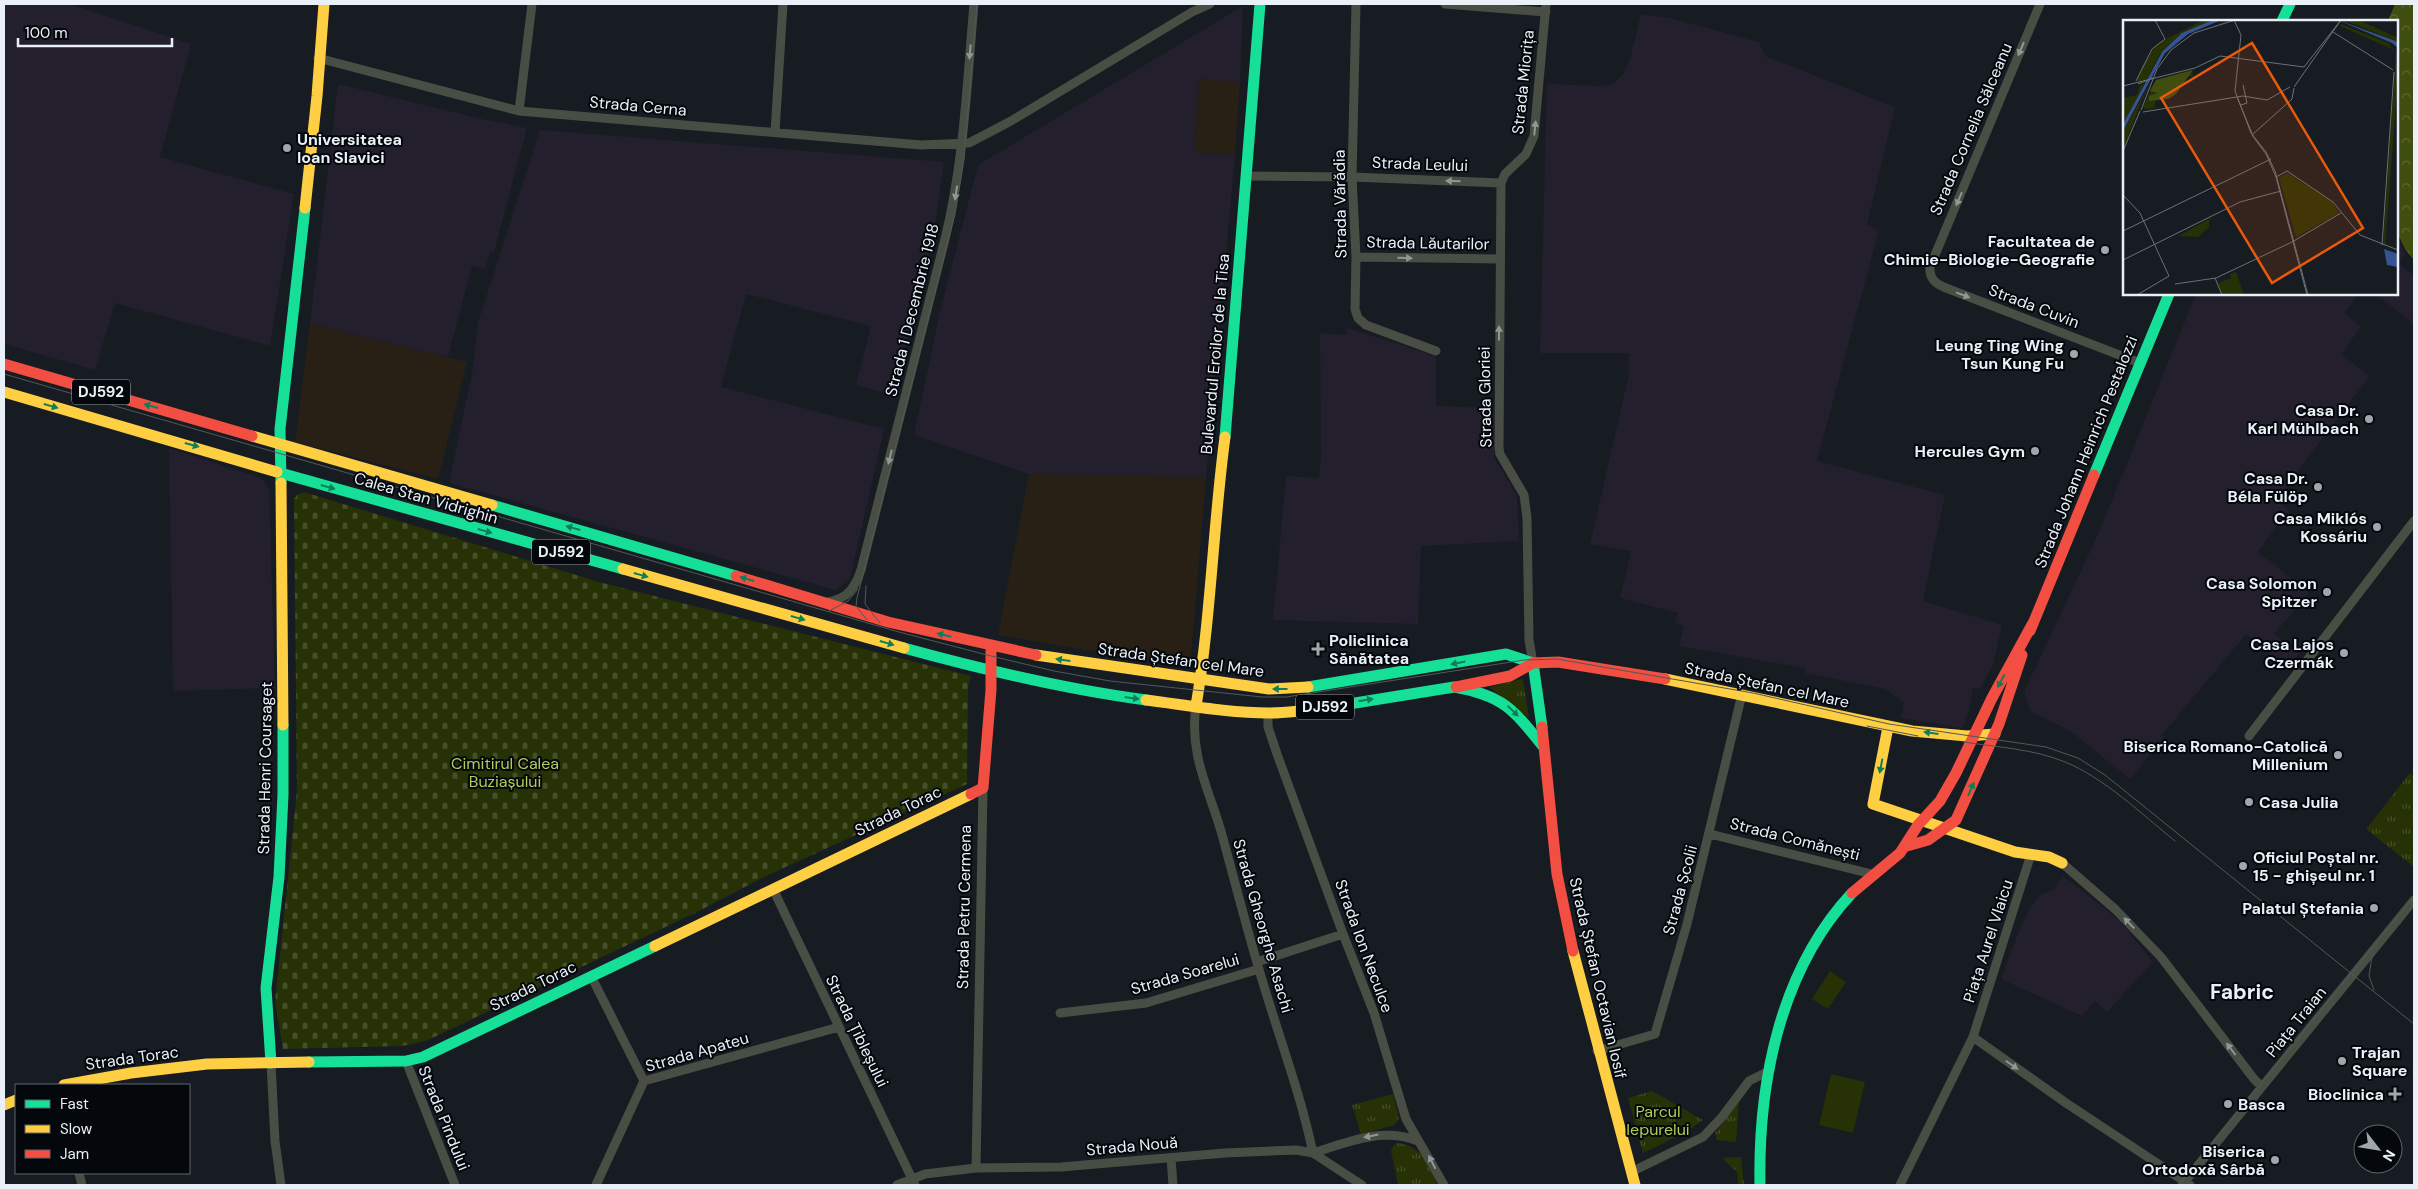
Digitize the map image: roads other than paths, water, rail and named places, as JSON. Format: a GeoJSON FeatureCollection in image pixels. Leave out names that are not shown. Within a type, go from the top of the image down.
{"type":"FeatureCollection","features":[{"type":"Feature","properties":{"kind":"main road","name":"Strada Henri Coursaget"},"geometry":{"type":"LineString","coordinates":[[271,1063],[266,988],[279,877],[283,795],[282,473],[279,444],[318,96],[318,58],[324,4]]}},
{"type":"Feature","properties":{"kind":"main road","name":"Bulevardul Eroilor de la Tisa"},"geometry":{"type":"LineString","coordinates":[[1196,706],[1218,490],[1228,417],[1260,4]]}},
{"type":"Feature","properties":{"kind":"main road"},"geometry":{"type":"LineString","coordinates":[[2282,20],[2290,4]]}},
{"type":"Feature","properties":{"kind":"main road","name":"Strada Johann Heinrich Pestalozzi"},"geometry":{"type":"LineString","coordinates":[[1907,846],[1928,840],[1956,820],[1961,812],[1995,734],[2033,623],[2169,295]]}},
{"type":"Feature","properties":{"kind":"main road","name":"Calea Stan Vidrighin"},"geometry":{"type":"LineString","coordinates":[[4,364],[828,602]]}},
{"type":"Feature","properties":{"kind":"main road","name":"Calea Stan Vidrighin"},"geometry":{"type":"LineString","coordinates":[[4,392],[282,473],[840,630]]}},
{"type":"Feature","properties":{"kind":"main road","name":"Strada Ștefan cel Mare"},"geometry":{"type":"LineString","coordinates":[[828,602],[888,622],[1044,657],[1255,688],[1287,689],[1420,670],[1506,654],[1533,663],[1558,662],[1575,664],[1742,694],[1888,727],[1953,737],[1995,734]]}},
{"type":"Feature","properties":{"kind":"main road","name":"Strada Johann Heinrich Pestalozzi"},"geometry":{"type":"LineString","coordinates":[[1907,846],[1914,830],[1940,801],[2033,623]]}},
{"type":"Feature","properties":{"kind":"main road","name":"Strada Ștefan cel Mare"},"geometry":{"type":"LineString","coordinates":[[840,630],[991,672],[1084,692],[1268,713],[1296,712],[1454,687],[1510,676],[1533,663]]}},
{"type":"Feature","properties":{"kind":"main road","name":"Strada Petru Cermena"},"geometry":{"type":"LineString","coordinates":[[983,788],[992,646]]}},
{"type":"Feature","properties":{"kind":"main road","name":"Strada Ștefan Octavian Iosif"},"geometry":{"type":"LineString","coordinates":[[1533,663],[1541,712],[1542,745],[1557,874],[1571,944],[1597,1051],[1635,1185]]}},
{"type":"Feature","properties":{"kind":"main road","name":"DJ592"},"geometry":{"type":"LineString","coordinates":[[1454,687],[1479,690],[1495,696],[1517,714],[1542,745]]}},
{"type":"Feature","properties":{"kind":"main road"},"geometry":{"type":"LineString","coordinates":[[1888,727],[1873,804],[2016,852],[2049,857],[2062,863]]}},
{"type":"Feature","properties":{"kind":"main road","name":"Strada Torac"},"geometry":{"type":"LineString","coordinates":[[70,1084],[206,1064],[406,1061],[423,1057],[983,788]]}},
{"type":"Feature","properties":{"kind":"main road"},"geometry":{"type":"LineString","coordinates":[[1940,801],[1944,828]]}},
{"type":"Feature","properties":{"kind":"main road"},"geometry":{"type":"LineString","coordinates":[[1760,1185],[1759,1132],[1766,1073],[1772,1043],[1783,1010],[1804,967],[1848,897],[1872,874],[1907,846]]}},
{"type":"Feature","properties":{"kind":"street"},"geometry":{"type":"LineString","coordinates":[[519,111],[532,4]]}},
{"type":"Feature","properties":{"kind":"street"},"geometry":{"type":"LineString","coordinates":[[775,132],[783,4]]}},
{"type":"Feature","properties":{"kind":"street","name":"Strada 1 Decembrie 1918"},"geometry":{"type":"LineString","coordinates":[[828,602],[836,601],[848,594],[856,583],[861,570],[952,211],[962,145],[974,4]]}},
{"type":"Feature","properties":{"kind":"street"},"geometry":{"type":"LineString","coordinates":[[962,145],[988,135],[1193,8],[1210,4]]}},
{"type":"Feature","properties":{"kind":"street","name":"Strada Vărădia"},"geometry":{"type":"LineString","coordinates":[[1356,4],[1352,176],[1356,257],[1355,309],[1361,322],[1374,330],[1436,351]]}},
{"type":"Feature","properties":{"kind":"street"},"geometry":{"type":"LineString","coordinates":[[1445,4],[1546,8]]}},
{"type":"Feature","properties":{"kind":"street","name":"Strada Cornelia Sălceanu"},"geometry":{"type":"LineString","coordinates":[[1931,266],[2040,4]]}},
{"type":"Feature","properties":{"kind":"street","name":"Strada Miorița"},"geometry":{"type":"LineString","coordinates":[[1501,183],[1505,174],[1526,154],[1534,136],[1546,8]]}},
{"type":"Feature","properties":{"kind":"street","name":"Strada Cerna"},"geometry":{"type":"LineString","coordinates":[[318,58],[519,111],[921,145],[962,145]]}},
{"type":"Feature","properties":{"kind":"street","name":"Strada Leului"},"geometry":{"type":"LineString","coordinates":[[1248,176],[1352,176],[1501,183]]}},
{"type":"Feature","properties":{"kind":"street","name":"Strada Gloriei"},"geometry":{"type":"LineString","coordinates":[[1501,183],[1499,448],[1500,454],[1524,497],[1527,518],[1528,640],[1533,663]]}},
{"type":"Feature","properties":{"kind":"street","name":"Strada Lăutarilor"},"geometry":{"type":"LineString","coordinates":[[1356,257],[1500,259]]}},
{"type":"Feature","properties":{"kind":"street","name":"Strada Cuvin"},"geometry":{"type":"LineString","coordinates":[[1931,266],[1932,279],[1946,288],[2140,363]]}},
{"type":"Feature","properties":{"kind":"street"},"geometry":{"type":"LineString","coordinates":[[2249,736],[2414,521]]}},
{"type":"Feature","properties":{"kind":"street","name":"Strada Școlii"},"geometry":{"type":"LineString","coordinates":[[1597,1051],[1655,1034],[1687,924],[1742,694]]}},
{"type":"Feature","properties":{"kind":"street","name":"Strada Gheorghe Asachi"},"geometry":{"type":"LineString","coordinates":[[1196,706],[1195,753],[1217,817],[1258,965],[1305,1118],[1313,1153]]}},
{"type":"Feature","properties":{"kind":"street","name":"Strada Ion Neculce"},"geometry":{"type":"LineString","coordinates":[[1268,713],[1268,727],[1277,754],[1374,1013],[1406,1119],[1444,1185]]}},
{"type":"Feature","properties":{"kind":"street","name":"Strada Petru Cermena"},"geometry":{"type":"LineString","coordinates":[[976,1168],[983,788]]}},
{"type":"Feature","properties":{"kind":"street","name":"Strada Comănești"},"geometry":{"type":"LineString","coordinates":[[1710,834],[1872,874]]}},
{"type":"Feature","properties":{"kind":"street","name":"Piața Aurel Vlaicu"},"geometry":{"type":"LineString","coordinates":[[1900,1185],[1973,1037],[2031,854]]}},
{"type":"Feature","properties":{"kind":"street"},"geometry":{"type":"LineString","coordinates":[[2062,863],[2116,910],[2161,957],[2262,1087]]}},
{"type":"Feature","properties":{"kind":"street","name":"Strada Țibleșului"},"geometry":{"type":"LineString","coordinates":[[773,889],[913,1182]]}},
{"type":"Feature","properties":{"kind":"street","name":"Piața Traian"},"geometry":{"type":"LineString","coordinates":[[2185,1184],[2414,900]]}},
{"type":"Feature","properties":{"kind":"street","name":"Strada Soarelui"},"geometry":{"type":"LineString","coordinates":[[1060,1014],[1146,1004],[1343,934]]}},
{"type":"Feature","properties":{"kind":"street"},"geometry":{"type":"LineString","coordinates":[[591,976],[644,1081]]}},
{"type":"Feature","properties":{"kind":"street","name":"Strada Apateu"},"geometry":{"type":"LineString","coordinates":[[596,1185],[644,1081],[839,1027]]}},
{"type":"Feature","properties":{"kind":"street"},"geometry":{"type":"LineString","coordinates":[[1973,1037],[2185,1184]]}},
{"type":"Feature","properties":{"kind":"street","name":"Strada Pindului"},"geometry":{"type":"LineString","coordinates":[[406,1061],[455,1185]]}},
{"type":"Feature","properties":{"kind":"street"},"geometry":{"type":"LineString","coordinates":[[271,1063],[275,1141],[281,1185]]}},
{"type":"Feature","properties":{"kind":"street"},"geometry":{"type":"LineString","coordinates":[[1631,1172],[1703,1137],[1722,1117],[1749,1081],[1766,1073]]}},
{"type":"Feature","properties":{"kind":"street"},"geometry":{"type":"LineString","coordinates":[[1313,1153],[1359,1139],[1393,1134],[1401,1130],[1406,1119]]}},
{"type":"Feature","properties":{"kind":"street"},"geometry":{"type":"LineString","coordinates":[[1393,1134],[1418,1141]]}},
{"type":"Feature","properties":{"kind":"street","name":"Strada Nouă"},"geometry":{"type":"LineString","coordinates":[[897,1185],[913,1182],[933,1172],[976,1168],[1061,1167],[1296,1150],[1313,1153],[1362,1185]]}},
{"type":"Feature","properties":{"kind":"street"},"geometry":{"type":"LineString","coordinates":[[1171,1158],[1173,1185]]}},
{"type":"Feature","properties":{"kind":"tram line"},"geometry":{"type":"LineString","coordinates":[[867,620],[856,606],[857,598],[955,214],[964,159],[977,4]]}},
{"type":"Feature","properties":{"kind":"tram line"},"geometry":{"type":"LineString","coordinates":[[4,374],[899,632],[1054,671],[1110,681],[1262,697],[1286,697],[1524,660],[1557,659],[1753,693],[1889,724],[2046,747],[2078,758],[2105,775],[2414,1024]]}},
{"type":"Feature","properties":{"kind":"tram line"},"geometry":{"type":"LineString","coordinates":[[866,586],[865,604],[880,623]]}},
{"type":"Feature","properties":{"kind":"tram line"},"geometry":{"type":"LineString","coordinates":[[829,611],[848,601],[858,589]]}},
{"type":"Feature","properties":{"kind":"tram line"},"geometry":{"type":"LineString","coordinates":[[1867,726],[1918,736]]}},
{"type":"Feature","properties":{"kind":"tram line"},"geometry":{"type":"LineString","coordinates":[[1963,742],[2041,754],[2065,762],[2094,777],[2122,797],[2175,841]]}},
{"type":"Feature","properties":{"kind":"tram line"},"geometry":{"type":"LineString","coordinates":[[2178,1185],[2414,897]]}},
{"type":"Feature","properties":{"kind":"tram line"},"geometry":{"type":"LineString","coordinates":[[2372,956],[2369,976],[2374,990]]}},
{"type":"Feature","properties":{"kind":"place","name":"Universitatea Ioan Slavici"},"geometry":{"type":"Point","coordinates":[287,148]}},
{"type":"Feature","properties":{"kind":"place","name":"Facultatea de Chimie-Biologie-Geografie"},"geometry":{"type":"Point","coordinates":[2105,250]}},
{"type":"Feature","properties":{"kind":"place","name":"Leung Ting Wing Tsun Kung Fu"},"geometry":{"type":"Point","coordinates":[2074,354]}},
{"type":"Feature","properties":{"kind":"place","name":"Casa Dr. Karl Mühlbach"},"geometry":{"type":"Point","coordinates":[2369,419]}},
{"type":"Feature","properties":{"kind":"place","name":"Hercules Gym"},"geometry":{"type":"Point","coordinates":[2035,451]}},
{"type":"Feature","properties":{"kind":"place","name":"Casa Dr. Béla Fülöp"},"geometry":{"type":"Point","coordinates":[2318,487]}},
{"type":"Feature","properties":{"kind":"place","name":"Casa Miklós Kossáriu"},"geometry":{"type":"Point","coordinates":[2377,527]}},
{"type":"Feature","properties":{"kind":"place","name":"Casa Solomon Spitzer"},"geometry":{"type":"Point","coordinates":[2327,592]}},
{"type":"Feature","properties":{"kind":"place","name":"Policlinica Sănătatea"},"geometry":{"type":"Point","coordinates":[1318,649]}},
{"type":"Feature","properties":{"kind":"place","name":"Casa Lajos Czermák"},"geometry":{"type":"Point","coordinates":[2344,653]}},
{"type":"Feature","properties":{"kind":"place","name":"Biserica Romano-Catolică Millenium"},"geometry":{"type":"Point","coordinates":[2338,755]}},
{"type":"Feature","properties":{"kind":"place","name":"Casa Julia"},"geometry":{"type":"Point","coordinates":[2249,802]}},
{"type":"Feature","properties":{"kind":"place","name":"Oficiul Poștal nr. 15 - ghișeul nr. 1"},"geometry":{"type":"Point","coordinates":[2243,866]}},
{"type":"Feature","properties":{"kind":"place","name":"Palatul Ștefania"},"geometry":{"type":"Point","coordinates":[2374,908]}},
{"type":"Feature","properties":{"kind":"place","name":"Trajan Square"},"geometry":{"type":"Point","coordinates":[2342,1061]}},
{"type":"Feature","properties":{"kind":"place","name":"Bioclinica"},"geometry":{"type":"Point","coordinates":[2395,1094]}},
{"type":"Feature","properties":{"kind":"place","name":"Basca"},"geometry":{"type":"Point","coordinates":[2228,1104]}},
{"type":"Feature","properties":{"kind":"place","name":"Biserica Ortodoxă Sârbă"},"geometry":{"type":"Point","coordinates":[2275,1160]}},
{"type":"Feature","properties":{"kind":"district","name":"Fabric"},"geometry":{"type":"Point","coordinates":[2242,992]}},
{"type":"Feature","properties":{"kind":"park label","name":"Cimitirul Calea Buziașului"},"geometry":{"type":"Point","coordinates":[505,772]}},
{"type":"Feature","properties":{"kind":"park label","name":"Parcul Iepurelui"},"geometry":{"type":"Point","coordinates":[1658,1120]}}]}
